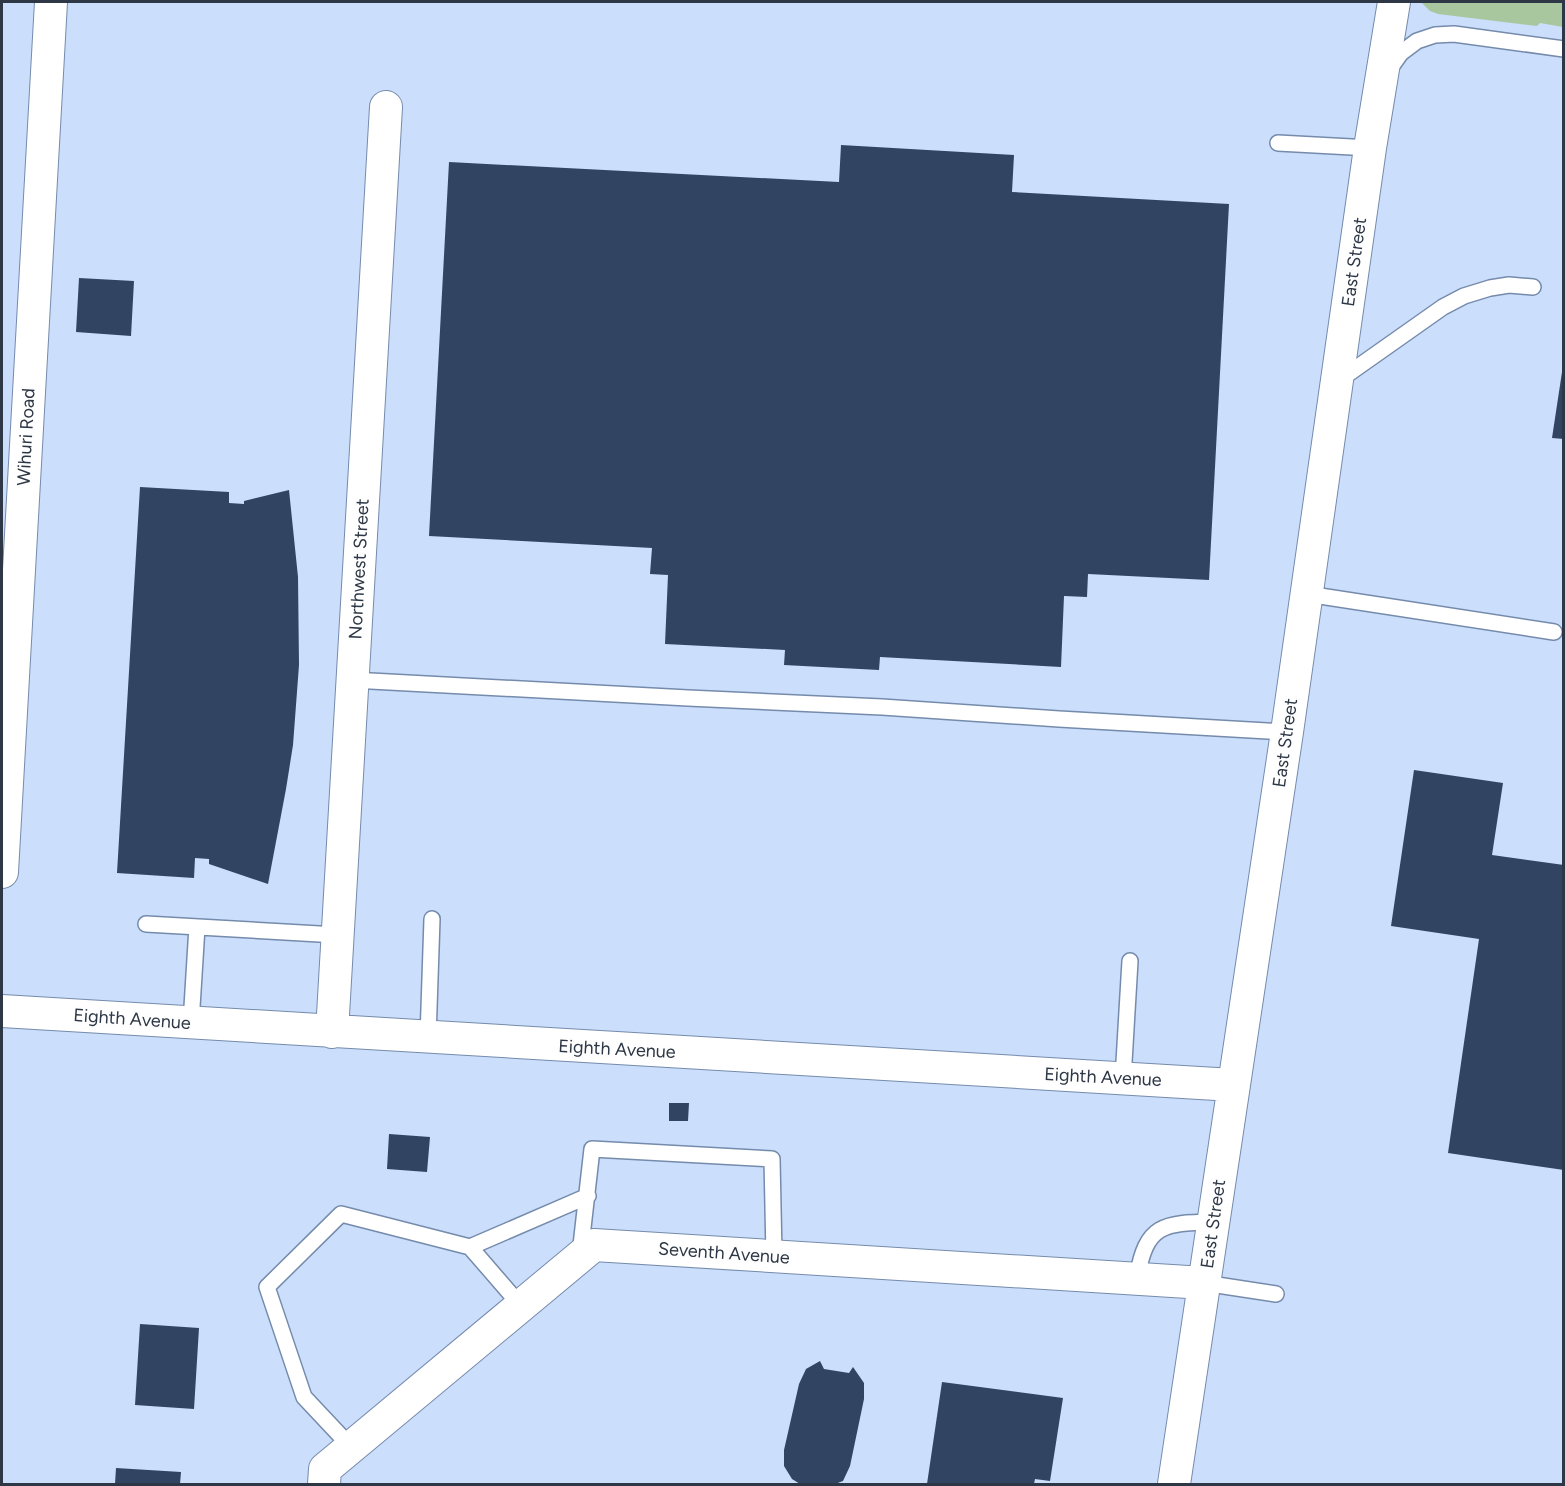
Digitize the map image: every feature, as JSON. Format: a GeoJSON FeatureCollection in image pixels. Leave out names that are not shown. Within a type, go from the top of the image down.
{"type":"FeatureCollection","features":[{"type":"Feature","properties":{"kind":"street","name":"Wihuri Road"},"geometry":{"type":"LineString","coordinates":[[2,872],[51,2]]}},
{"type":"Feature","properties":{"kind":"street","name":"East Street"},"geometry":{"type":"LineString","coordinates":[[1174,1485],[1287,732],[1370,148],[1394,2]]}},
{"type":"Feature","properties":{"kind":"street","name":"Northwest Street"},"geometry":{"type":"LineString","coordinates":[[332,1032],[386,107]]}},
{"type":"Feature","properties":{"kind":"street","name":"Eighth Avenue"},"geometry":{"type":"LineString","coordinates":[[2,1011],[1233,1085]]}},
{"type":"Feature","properties":{"kind":"street","name":"Seventh Avenue"},"geometry":{"type":"LineString","coordinates":[[324,1477],[351,1448],[594,1245],[1204,1283]]}},
{"type":"Feature","properties":{"kind":"lane"},"geometry":{"type":"LineString","coordinates":[[1382,79],[1401,53],[1417,42],[1435,35],[1454,34],[1563,49]]}},
{"type":"Feature","properties":{"kind":"lane"},"geometry":{"type":"LineString","coordinates":[[1278,143],[1370,148]]}},
{"type":"Feature","properties":{"kind":"lane"},"geometry":{"type":"LineString","coordinates":[[1337,382],[1443,307],[1464,296],[1509,285],[1533,287]]}},
{"type":"Feature","properties":{"kind":"lane"},"geometry":{"type":"LineString","coordinates":[[1307,594],[1554,632]]}},
{"type":"Feature","properties":{"kind":"lane"},"geometry":{"type":"LineString","coordinates":[[352,680],[882,707],[1059,720],[1287,732]]}},
{"type":"Feature","properties":{"kind":"lane"},"geometry":{"type":"LineString","coordinates":[[428,1038],[432,919]]}},
{"type":"Feature","properties":{"kind":"lane"},"geometry":{"type":"LineString","coordinates":[[146,924],[337,935]]}},
{"type":"Feature","properties":{"kind":"lane"},"geometry":{"type":"LineString","coordinates":[[191,1023],[197,927]]}},
{"type":"Feature","properties":{"kind":"lane"},"geometry":{"type":"LineString","coordinates":[[1123,1078],[1130,962]]}},
{"type":"Feature","properties":{"kind":"lane"},"geometry":{"type":"LineString","coordinates":[[580,1257],[592,1149],[772,1159],[774,1256]]}},
{"type":"Feature","properties":{"kind":"lane"},"geometry":{"type":"LineString","coordinates":[[470,1247],[588,1196]]}},
{"type":"Feature","properties":{"kind":"lane"},"geometry":{"type":"LineString","coordinates":[[351,1448],[304,1397],[267,1287],[341,1214],[470,1247],[521,1306]]}},
{"type":"Feature","properties":{"kind":"lane"},"geometry":{"type":"LineString","coordinates":[[1137,1278],[1143,1250],[1150,1238],[1161,1228],[1178,1223],[1213,1222]]}},
{"type":"Feature","properties":{"kind":"lane"},"geometry":{"type":"LineString","coordinates":[[1204,1283],[1276,1294]]}},
{"type":"Feature","properties":{"kind":"green space"},"geometry":{"type":"Polygon","coordinates":[[[1421,2],[1563,2],[1563,27],[1438,14],[1430,11],[1421,2]]]}},
{"type":"Feature","properties":{"kind":"building"},"geometry":{"type":"Polygon","coordinates":[[[841,145],[1014,155],[1012,192],[1229,204],[1209,580],[1088,574],[1087,597],[1064,596],[1061,667],[880,657],[879,670],[784,665],[785,650],[665,644],[668,575],[650,574],[652,548],[429,536],[449,162],[839,182],[841,145]]]}},
{"type":"Feature","properties":{"kind":"building"},"geometry":{"type":"Polygon","coordinates":[[[79,278],[134,281],[131,336],[76,332],[79,278]]]}},
{"type":"Feature","properties":{"kind":"building"},"geometry":{"type":"Polygon","coordinates":[[[1562,372],[1564,372],[1564,439],[1552,438],[1562,372]]]}},
{"type":"Feature","properties":{"kind":"building"},"geometry":{"type":"Polygon","coordinates":[[[140,487],[229,492],[229,503],[244,504],[244,501],[289,490],[298,577],[299,665],[293,745],[268,884],[209,864],[209,859],[195,858],[194,878],[117,873],[140,487]]]}},
{"type":"Feature","properties":{"kind":"building"},"geometry":{"type":"Polygon","coordinates":[[[1414,770],[1503,783],[1492,855],[1564,865],[1564,1170],[1448,1153],[1479,939],[1391,926],[1414,770]]]}},
{"type":"Feature","properties":{"kind":"building"},"geometry":{"type":"Polygon","coordinates":[[[669,1103],[689,1103],[688,1121],[669,1121],[669,1103]]]}},
{"type":"Feature","properties":{"kind":"building"},"geometry":{"type":"Polygon","coordinates":[[[389,1134],[430,1137],[427,1172],[387,1169],[389,1134]]]}},
{"type":"Feature","properties":{"kind":"building"},"geometry":{"type":"Polygon","coordinates":[[[140,1324],[199,1328],[194,1409],[135,1405],[140,1324]]]}},
{"type":"Feature","properties":{"kind":"building"},"geometry":{"type":"Polygon","coordinates":[[[820,1361],[824,1369],[849,1373],[853,1367],[864,1383],[864,1399],[850,1466],[843,1481],[835,1484],[800,1484],[792,1479],[784,1466],[784,1450],[799,1384],[806,1369],[820,1361]]]}},
{"type":"Feature","properties":{"kind":"building"},"geometry":{"type":"Polygon","coordinates":[[[942,1382],[1063,1398],[1050,1481],[1035,1479],[1034,1484],[927,1484],[942,1382]]]}},
{"type":"Feature","properties":{"kind":"building"},"geometry":{"type":"Polygon","coordinates":[[[116,1468],[181,1472],[180,1484],[115,1484],[116,1468]]]}}]}
